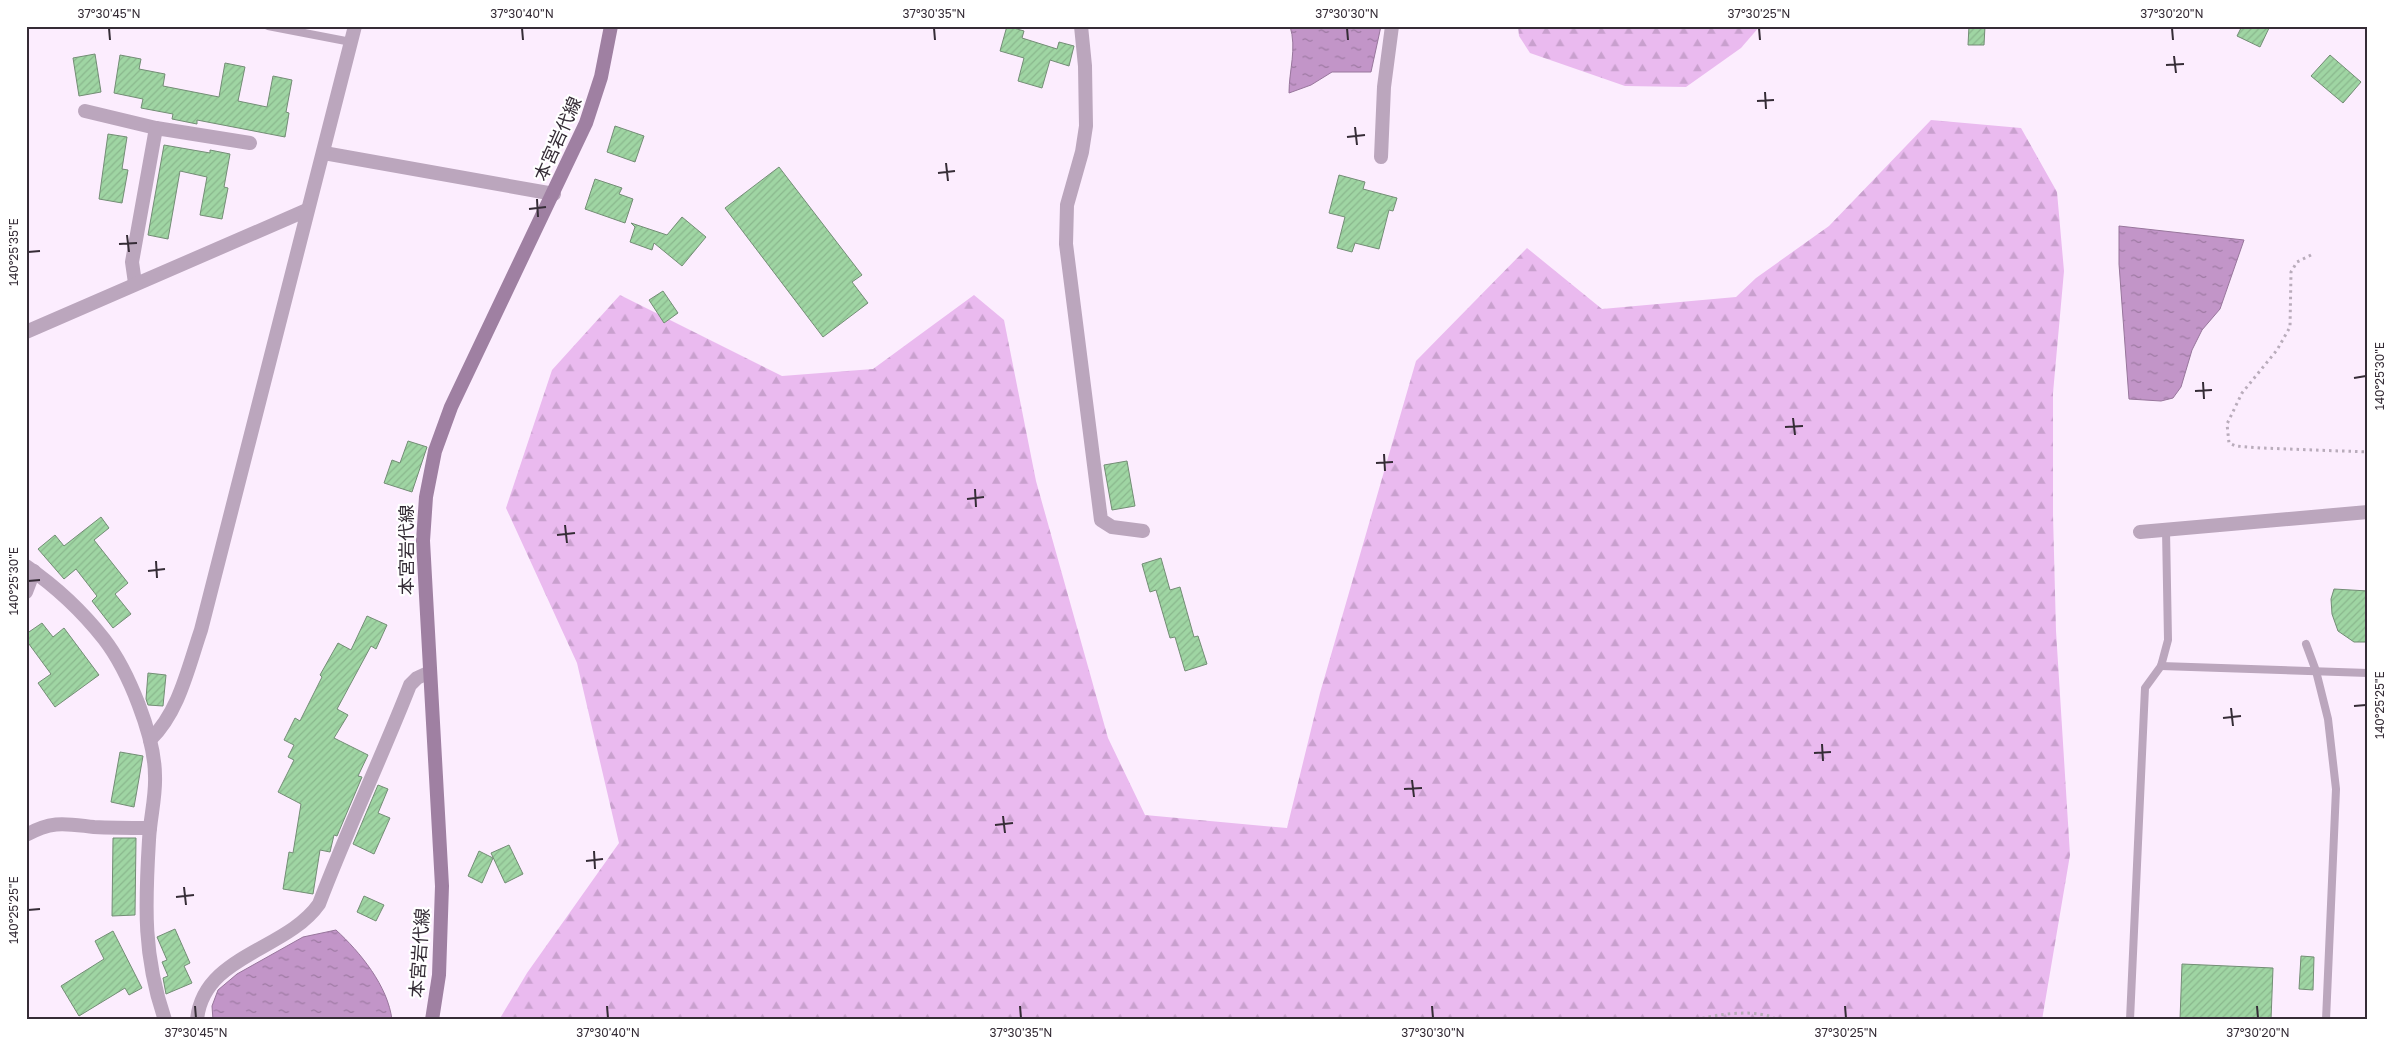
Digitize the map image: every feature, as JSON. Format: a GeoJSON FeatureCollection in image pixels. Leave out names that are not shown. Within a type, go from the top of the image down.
{"type":"FeatureCollection","features":[{"type":"Feature","properties":{"kind":"main road","name":"本宮岩代線"},"geometry":{"type":"LineString","coordinates":[[432,1020],[439,975],[442,886],[423,542],[426,497],[435,451],[461,385],[554,194],[596,99],[611,26]]}},
{"type":"Feature","properties":{"kind":"street"},"geometry":{"type":"LineString","coordinates":[[150,740],[163,728],[173,708],[201,630],[355,26]]}},
{"type":"Feature","properties":{"kind":"street"},"geometry":{"type":"LineString","coordinates":[[1081,26],[1085,66],[1086,126],[1082,152],[1067,204],[1065,222],[1085,406],[1101,520],[1112,527],[1143,532]]}},
{"type":"Feature","properties":{"kind":"street"},"geometry":{"type":"LineString","coordinates":[[1381,157],[1384,87],[1392,26]]}},
{"type":"Feature","properties":{"kind":"street"},"geometry":{"type":"LineString","coordinates":[[85,111],[156,128],[250,143]]}},
{"type":"Feature","properties":{"kind":"street"},"geometry":{"type":"LineString","coordinates":[[135,283],[132,262],[156,128]]}},
{"type":"Feature","properties":{"kind":"street"},"geometry":{"type":"LineString","coordinates":[[324,153],[554,194]]}},
{"type":"Feature","properties":{"kind":"street"},"geometry":{"type":"LineString","coordinates":[[26,332],[135,283],[307,210]]}},
{"type":"Feature","properties":{"kind":"street"},"geometry":{"type":"LineString","coordinates":[[2140,532],[2368,512]]}},
{"type":"Feature","properties":{"kind":"street"},"geometry":{"type":"LineString","coordinates":[[26,592],[30,569],[45,579],[78,610],[105,640],[139,706],[150,740],[156,775],[150,828],[146,914],[147,950],[154,987],[165,1020]]}},
{"type":"Feature","properties":{"kind":"street"},"geometry":{"type":"LineString","coordinates":[[197,1020],[202,996],[216,979],[233,964],[300,924],[319,904],[349,826],[372,778],[410,685],[417,678],[430,672]]}},
{"type":"Feature","properties":{"kind":"street"},"geometry":{"type":"LineString","coordinates":[[26,836],[50,824],[65,823],[96,827],[150,828]]}},
{"type":"Feature","properties":{"kind":"lane"},"geometry":{"type":"LineString","coordinates":[[268,26],[351,42]]}},
{"type":"Feature","properties":{"kind":"lane"},"geometry":{"type":"LineString","coordinates":[[2130,1020],[2145,688],[2161,666],[2168,640],[2166,530]]}},
{"type":"Feature","properties":{"kind":"lane"},"geometry":{"type":"LineString","coordinates":[[2306,644],[2316,671],[2328,719],[2336,789],[2326,1020]]}},
{"type":"Feature","properties":{"kind":"lane"},"geometry":{"type":"LineString","coordinates":[[2161,666],[2368,673]]}},
{"type":"Feature","properties":{"kind":"path"},"geometry":{"type":"LineString","coordinates":[[2311,255],[2297,262],[2291,272],[2290,327],[2277,350],[2242,393],[2227,424],[2229,443],[2236,446],[2261,448],[2368,452]]}},
{"type":"Feature","properties":{"kind":"path"},"geometry":{"type":"LineString","coordinates":[[1696,1020],[1711,1016],[1754,1014],[1777,1020]]}},
{"type":"Feature","properties":{"kind":"green space"},"geometry":{"type":"Polygon","coordinates":[[[1518,26],[1760,26],[1741,48],[1686,87],[1625,86],[1530,53],[1519,36],[1518,26]]]}},
{"type":"Feature","properties":{"kind":"green space"},"geometry":{"type":"Polygon","coordinates":[[[1931,120],[2021,128],[2057,192],[2064,271],[2053,393],[2053,515],[2056,631],[2070,855],[2042,1020],[499,1020],[527,973],[619,843],[577,663],[506,508],[552,370],[620,295],[782,376],[873,369],[974,295],[1004,320],[1036,481],[1108,738],[1145,815],[1287,828],[1320,693],[1416,361],[1527,248],[1602,309],[1736,297],[1756,278],[1829,226],[1931,120]]]}},
{"type":"Feature","properties":{"kind":"water"},"geometry":{"type":"Polygon","coordinates":[[[1290,26],[1381,26],[1371,72],[1332,72],[1311,85],[1289,93],[1293,51],[1290,26]]]}},
{"type":"Feature","properties":{"kind":"water"},"geometry":{"type":"Polygon","coordinates":[[[2119,226],[2244,240],[2220,309],[2202,330],[2192,350],[2181,387],[2173,398],[2161,401],[2129,399],[2119,264],[2119,226]]]}},
{"type":"Feature","properties":{"kind":"water"},"geometry":{"type":"Polygon","coordinates":[[[336,930],[372,970],[385,995],[392,1020],[213,1020],[212,1006],[218,990],[237,974],[303,937],[336,930]]]}},
{"type":"Feature","properties":{"kind":"building"},"geometry":{"type":"Polygon","coordinates":[[[1007,26],[1024,31],[1022,38],[1057,49],[1059,42],[1074,46],[1069,66],[1050,60],[1042,88],[1018,81],[1024,58],[1000,51],[1007,26]]]}},
{"type":"Feature","properties":{"kind":"building"},"geometry":{"type":"Polygon","coordinates":[[[1969,26],[1985,26],[1984,45],[1968,45],[1969,26]]]}},
{"type":"Feature","properties":{"kind":"building"},"geometry":{"type":"Polygon","coordinates":[[[2242,26],[2270,26],[2260,47],[2237,36],[2242,26]]]}},
{"type":"Feature","properties":{"kind":"building"},"geometry":{"type":"Polygon","coordinates":[[[95,54],[101,92],[79,96],[73,58],[95,54]]]}},
{"type":"Feature","properties":{"kind":"building"},"geometry":{"type":"Polygon","coordinates":[[[120,55],[141,59],[139,69],[165,74],[163,86],[219,97],[225,63],[245,67],[238,101],[267,107],[273,76],[292,80],[286,112],[289,113],[285,137],[197,120],[197,124],[172,119],[173,114],[141,108],[143,99],[114,93],[120,55]]]}},
{"type":"Feature","properties":{"kind":"building"},"geometry":{"type":"Polygon","coordinates":[[[2330,55],[2361,82],[2343,103],[2311,76],[2330,55]]]}},
{"type":"Feature","properties":{"kind":"building"},"geometry":{"type":"Polygon","coordinates":[[[615,126],[644,136],[635,162],[607,152],[615,126]]]}},
{"type":"Feature","properties":{"kind":"building"},"geometry":{"type":"Polygon","coordinates":[[[108,134],[127,137],[122,169],[128,170],[122,203],[99,199],[108,134]]]}},
{"type":"Feature","properties":{"kind":"building"},"geometry":{"type":"Polygon","coordinates":[[[164,145],[210,153],[210,150],[230,154],[224,187],[228,188],[222,219],[200,215],[207,177],[180,171],[168,239],[148,235],[164,145]]]}},
{"type":"Feature","properties":{"kind":"building"},"geometry":{"type":"Polygon","coordinates":[[[779,167],[862,275],[852,282],[868,303],[823,337],[725,208],[779,167]]]}},
{"type":"Feature","properties":{"kind":"building"},"geometry":{"type":"Polygon","coordinates":[[[1339,175],[1365,182],[1363,189],[1397,198],[1393,211],[1389,210],[1379,249],[1355,243],[1352,252],[1337,248],[1345,217],[1329,213],[1339,175]]]}},
{"type":"Feature","properties":{"kind":"building"},"geometry":{"type":"Polygon","coordinates":[[[595,179],[622,188],[619,194],[633,199],[625,223],[585,209],[595,179]]]}},
{"type":"Feature","properties":{"kind":"building"},"geometry":{"type":"Polygon","coordinates":[[[682,217],[706,237],[682,266],[654,243],[652,250],[630,242],[635,227],[631,223],[667,235],[682,217]]]}},
{"type":"Feature","properties":{"kind":"building"},"geometry":{"type":"Polygon","coordinates":[[[663,291],[678,313],[664,323],[649,300],[663,291]]]}},
{"type":"Feature","properties":{"kind":"building"},"geometry":{"type":"Polygon","coordinates":[[[408,441],[427,447],[412,492],[384,483],[392,460],[400,463],[408,441]]]}},
{"type":"Feature","properties":{"kind":"building"},"geometry":{"type":"Polygon","coordinates":[[[1127,461],[1135,506],[1112,510],[1104,465],[1127,461]]]}},
{"type":"Feature","properties":{"kind":"building"},"geometry":{"type":"Polygon","coordinates":[[[101,517],[109,528],[94,540],[128,583],[115,594],[131,614],[113,628],[92,601],[97,596],[76,569],[64,579],[38,549],[55,535],[64,546],[101,517]]]}},
{"type":"Feature","properties":{"kind":"building"},"geometry":{"type":"Polygon","coordinates":[[[1161,558],[1170,590],[1180,587],[1194,637],[1198,636],[1207,664],[1185,671],[1175,637],[1170,638],[1156,590],[1150,592],[1142,564],[1161,558]]]}},
{"type":"Feature","properties":{"kind":"building"},"geometry":{"type":"Polygon","coordinates":[[[2334,589],[2368,591],[2368,642],[2354,642],[2338,631],[2332,614],[2331,599],[2334,589]]]}},
{"type":"Feature","properties":{"kind":"building"},"geometry":{"type":"Polygon","coordinates":[[[367,616],[387,625],[376,649],[371,646],[337,709],[348,715],[334,738],[368,755],[358,776],[362,777],[337,836],[334,835],[330,852],[320,850],[313,894],[283,889],[289,852],[293,853],[301,804],[278,792],[294,760],[288,757],[294,745],[284,740],[295,718],[300,721],[322,677],[320,675],[338,643],[351,650],[367,616]]]}},
{"type":"Feature","properties":{"kind":"building"},"geometry":{"type":"Polygon","coordinates":[[[42,623],[53,637],[64,628],[99,675],[55,707],[38,683],[51,674],[26,640],[26,634],[42,623]]]}},
{"type":"Feature","properties":{"kind":"building"},"geometry":{"type":"Polygon","coordinates":[[[148,673],[166,675],[163,706],[148,705],[146,699],[148,673]]]}},
{"type":"Feature","properties":{"kind":"building"},"geometry":{"type":"Polygon","coordinates":[[[120,752],[143,756],[134,807],[111,802],[120,752]]]}},
{"type":"Feature","properties":{"kind":"building"},"geometry":{"type":"Polygon","coordinates":[[[378,785],[388,789],[378,813],[390,818],[374,854],[353,844],[378,785]]]}},
{"type":"Feature","properties":{"kind":"building"},"geometry":{"type":"Polygon","coordinates":[[[113,838],[136,838],[135,915],[112,916],[113,838]]]}},
{"type":"Feature","properties":{"kind":"building"},"geometry":{"type":"Polygon","coordinates":[[[509,845],[523,874],[505,883],[491,853],[509,845]]]}},
{"type":"Feature","properties":{"kind":"building"},"geometry":{"type":"Polygon","coordinates":[[[479,851],[493,858],[482,883],[468,876],[479,851]]]}},
{"type":"Feature","properties":{"kind":"building"},"geometry":{"type":"Polygon","coordinates":[[[364,896],[384,905],[376,921],[357,912],[364,896]]]}},
{"type":"Feature","properties":{"kind":"building"},"geometry":{"type":"Polygon","coordinates":[[[175,929],[190,963],[184,966],[192,983],[166,994],[163,978],[168,976],[162,962],[167,960],[157,937],[175,929]]]}},
{"type":"Feature","properties":{"kind":"building"},"geometry":{"type":"Polygon","coordinates":[[[113,931],[142,988],[129,995],[125,988],[79,1016],[61,986],[104,959],[95,941],[113,931]]]}},
{"type":"Feature","properties":{"kind":"building"},"geometry":{"type":"Polygon","coordinates":[[[2301,956],[2314,957],[2313,990],[2299,989],[2301,956]]]}},
{"type":"Feature","properties":{"kind":"building"},"geometry":{"type":"Polygon","coordinates":[[[2182,964],[2273,968],[2271,1020],[2180,1020],[2182,964]]]}}]}
